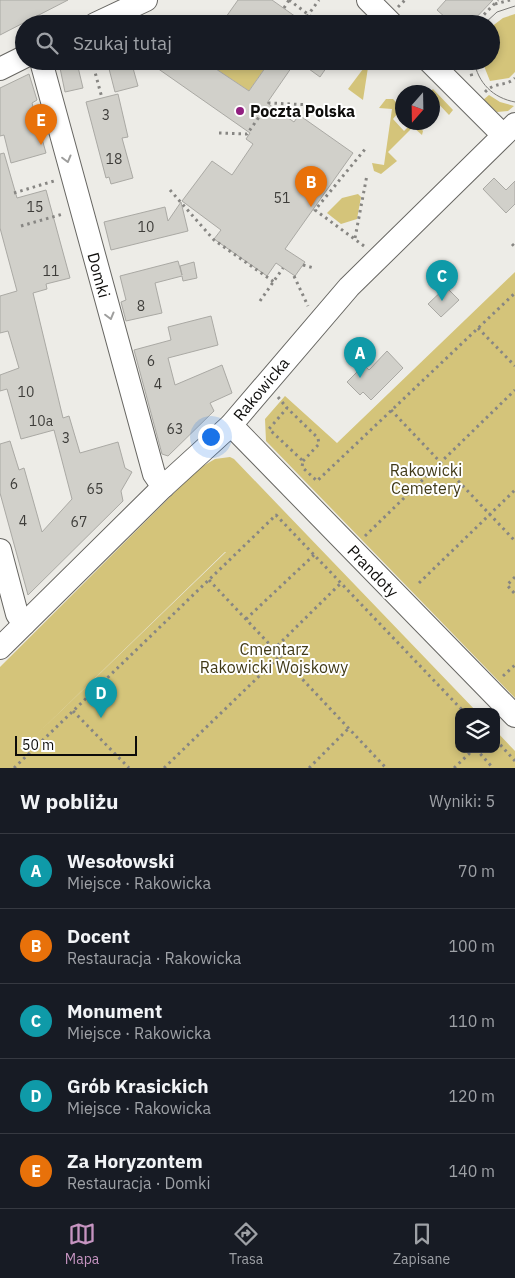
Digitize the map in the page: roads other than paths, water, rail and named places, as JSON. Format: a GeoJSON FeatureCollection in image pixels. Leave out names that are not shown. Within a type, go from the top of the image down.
{"type":"FeatureCollection","features":[{"type":"Feature","properties":{"kind":"street"},"geometry":{"type":"LineString","coordinates":[[114,15],[146,0]]}},
{"type":"Feature","properties":{"kind":"street"},"geometry":{"type":"LineString","coordinates":[[368,0],[383,15]]}},
{"type":"Feature","properties":{"kind":"street"},"geometry":{"type":"LineString","coordinates":[[0,69],[15,62]]}},
{"type":"Feature","properties":{"kind":"street","name":"Domki"},"geometry":{"type":"LineString","coordinates":[[43,70],[154,474],[164,487]]}},
{"type":"Feature","properties":{"kind":"street"},"geometry":{"type":"LineString","coordinates":[[440,70],[509,129]]}},
{"type":"Feature","properties":{"kind":"street","name":"Rakowicka"},"geometry":{"type":"LineString","coordinates":[[0,648],[164,487],[231,425],[349,286],[509,129]]}},
{"type":"Feature","properties":{"kind":"street","name":"Prandoty"},"geometry":{"type":"LineString","coordinates":[[231,425],[515,716]]}},
{"type":"Feature","properties":{"kind":"street"},"geometry":{"type":"LineString","coordinates":[[0,550],[17,614],[24,624]]}},
{"type":"Feature","properties":{"kind":"tram line"},"geometry":{"type":"LineString","coordinates":[[494,15],[515,6]]}},
{"type":"Feature","properties":{"kind":"tram line"},"geometry":{"type":"LineString","coordinates":[[476,70],[483,83],[493,93],[515,102]]}},
{"type":"Feature","properties":{"kind":"place","name":"Poczta Polska"},"geometry":{"type":"Point","coordinates":[240,111]}},
{"type":"Feature","properties":{"kind":"place","name":"Za Horyzontem"},"geometry":{"type":"Point","coordinates":[41,145]}},
{"type":"Feature","properties":{"kind":"place","name":"Docent"},"geometry":{"type":"Point","coordinates":[311,207]}},
{"type":"Feature","properties":{"kind":"place","name":"Monument"},"geometry":{"type":"Point","coordinates":[442,301]}},
{"type":"Feature","properties":{"kind":"place","name":"Wesołowski"},"geometry":{"type":"Point","coordinates":[360,378]}},
{"type":"Feature","properties":{"kind":"place","name":"Grób Krasickich"},"geometry":{"type":"Point","coordinates":[101,718]}},
{"type":"Feature","properties":{"kind":"park label","name":"Rakowicki Cemetery"},"geometry":{"type":"Point","coordinates":[426,479]}},
{"type":"Feature","properties":{"kind":"park label","name":"Cmentarz Rakowicki Wojskowy"},"geometry":{"type":"Point","coordinates":[274,658]}}]}
